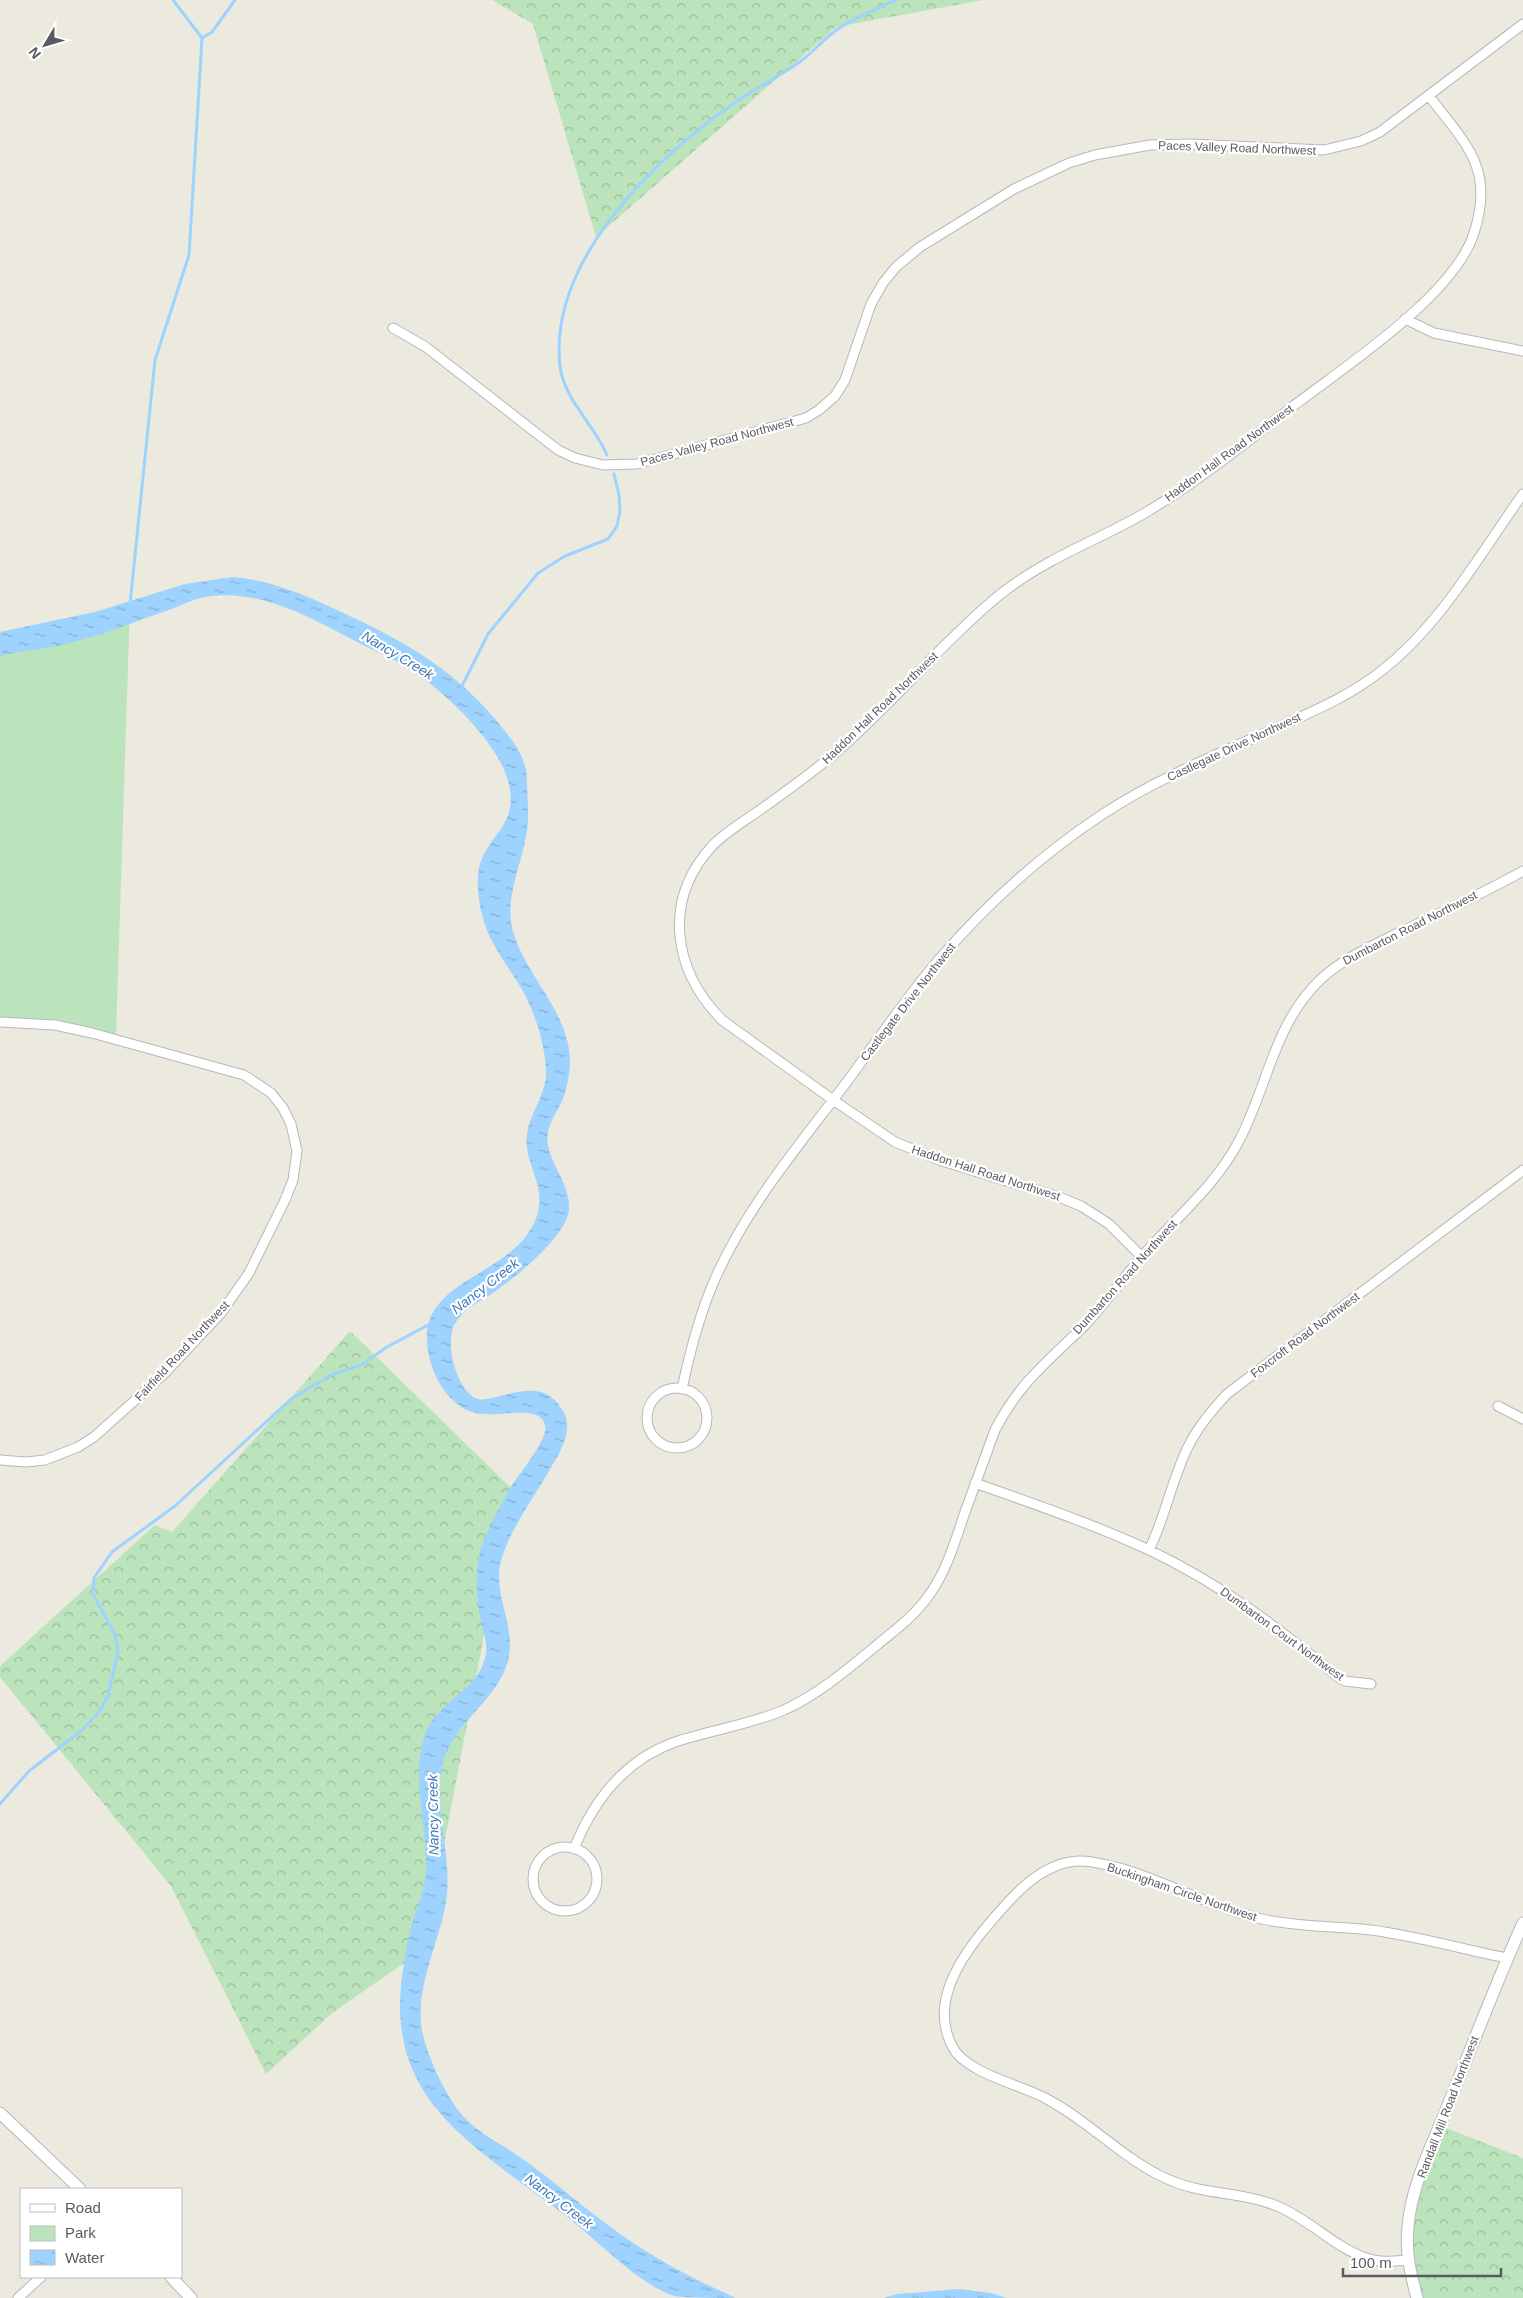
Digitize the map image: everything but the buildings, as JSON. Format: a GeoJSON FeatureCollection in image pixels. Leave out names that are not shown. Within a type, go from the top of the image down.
{"type":"FeatureCollection","features":[{"type":"Feature","properties":{"kind":"street","name":"Paces Valley Road Northwest"},"geometry":{"type":"LineString","coordinates":[[393,328],[426,347],[558,450],[575,458],[603,465],[637,464],[791,423],[819,410],[835,396],[845,380],[871,304],[883,283],[896,267],[920,247],[1014,189],[1043,174],[1095,155],[1150,145],[1189,144],[1311,150],[1340,148],[1380,132],[1523,24]]}},
{"type":"Feature","properties":{"kind":"street","name":"Haddon Hall Road Northwest"},"geometry":{"type":"LineString","coordinates":[[1142,1256],[1108,1224],[1081,1206],[1059,1197],[915,1151],[876,1131],[722,1020],[706,1004],[694,985],[682,952],[680,919],[687,887],[703,858],[724,835],[797,784],[838,751],[977,614],[1006,589],[1048,562],[1141,515],[1182,490],[1406,319],[1440,286],[1460,263],[1473,237],[1480,209],[1482,181],[1477,163],[1460,136],[1429,96]]}},
{"type":"Feature","properties":{"kind":"street"},"geometry":{"type":"LineString","coordinates":[[1406,319],[1420,328],[1434,333],[1523,351]]}},
{"type":"Feature","properties":{"kind":"street","name":"Castlegate Drive Northwest"},"geometry":{"type":"LineString","coordinates":[[682,1389],[701,1313],[729,1250],[758,1202],[940,958],[979,915],[1020,876],[1076,832],[1137,794],[1189,767],[1328,704],[1380,672],[1411,645],[1438,616],[1523,494]]}},
{"type":"Feature","properties":{"kind":"street","name":"Dumbarton Road Northwest"},"geometry":{"type":"LineString","coordinates":[[574,1848],[585,1822],[600,1798],[619,1776],[639,1761],[674,1742],[764,1718],[801,1702],[835,1680],[906,1621],[927,1598],[943,1572],[995,1430],[1017,1393],[1037,1369],[1100,1310],[1142,1256],[1201,1196],[1228,1161],[1250,1118],[1283,1029],[1299,1004],[1319,981],[1355,954],[1523,871]]}},
{"type":"Feature","properties":{"kind":"street","name":"Fairfield Road Northwest"},"geometry":{"type":"LineString","coordinates":[[0,1022],[55,1025],[83,1031],[244,1075],[271,1093],[283,1108],[291,1124],[297,1152],[293,1180],[249,1274],[220,1313],[163,1375],[94,1437],[78,1448],[45,1460],[26,1462],[0,1460]]}},
{"type":"Feature","properties":{"kind":"street","name":"Foxcroft Road Northwest"},"geometry":{"type":"LineString","coordinates":[[1149,1550],[1157,1535],[1190,1443],[1206,1417],[1227,1394],[1523,1170]]}},
{"type":"Feature","properties":{"kind":"street"},"geometry":{"type":"LineString","coordinates":[[671,1389],[682,1389],[698,1398],[704,1405],[706,1424],[698,1440],[681,1448],[671,1448],[662,1444],[654,1437],[649,1428],[647,1418],[649,1408],[654,1399],[662,1392],[671,1389]]}},
{"type":"Feature","properties":{"kind":"street"},"geometry":{"type":"LineString","coordinates":[[1498,1406],[1523,1419]]}},
{"type":"Feature","properties":{"kind":"street","name":"Dumbarton Court Northwest"},"geometry":{"type":"LineString","coordinates":[[975,1483],[1093,1526],[1149,1550],[1196,1575],[1240,1602],[1291,1638],[1338,1677],[1346,1681],[1371,1684]]}},
{"type":"Feature","properties":{"kind":"street"},"geometry":{"type":"LineString","coordinates":[[564,1847],[574,1848],[592,1861],[596,1870],[596,1886],[590,1900],[582,1907],[572,1911],[561,1911],[551,1908],[542,1902],[534,1883],[534,1873],[538,1863],[549,1852],[564,1847]]}},
{"type":"Feature","properties":{"kind":"street","name":"Buckingham Circle Northwest"},"geometry":{"type":"LineString","coordinates":[[1408,2260],[1387,2262],[1368,2259],[1296,2215],[1275,2206],[1249,2198],[1200,2191],[1170,2180],[1134,2160],[1049,2099],[970,2066],[956,2054],[947,2034],[944,2010],[948,1989],[961,1963],[980,1935],[1021,1889],[1054,1867],[1080,1860],[1097,1862],[1133,1872],[1231,1910],[1262,1919],[1292,1924],[1375,1931],[1507,1958]]}},
{"type":"Feature","properties":{"kind":"street","name":"Randall Mill Road Northwest"},"geometry":{"type":"LineString","coordinates":[[1417,2298],[1408,2260],[1408,2227],[1414,2196],[1507,1958],[1523,1922]]}},
{"type":"Feature","properties":{"kind":"street"},"geometry":{"type":"LineString","coordinates":[[0,2113],[79,2188]]}},
{"type":"Feature","properties":{"kind":"street"},"geometry":{"type":"LineString","coordinates":[[18,2298],[40,2278]]}},
{"type":"Feature","properties":{"kind":"street"},"geometry":{"type":"LineString","coordinates":[[172,2278],[192,2298]]}},
{"type":"Feature","properties":{"kind":"green space"},"geometry":{"type":"Polygon","coordinates":[[[492,0],[983,0],[836,27],[596,237],[533,24],[492,0]]]}},
{"type":"Feature","properties":{"kind":"green space"},"geometry":{"type":"Polygon","coordinates":[[[130,604],[116,1035],[23,1018],[0,1019],[0,644],[130,604]]]}},
{"type":"Feature","properties":{"kind":"green space"},"geometry":{"type":"Polygon","coordinates":[[[350,1331],[512,1489],[424,1949],[331,2014],[266,2074],[171,1886],[0,1677],[0,1666],[155,1525],[172,1532],[350,1331]]]}},
{"type":"Feature","properties":{"kind":"green space"},"geometry":{"type":"Polygon","coordinates":[[[1441,2126],[1523,2158],[1523,2298],[1421,2298],[1404,2232],[1441,2126]]]}},
{"type":"Feature","properties":{"kind":"water","name":"Nancy Creek"},"geometry":{"type":"Polygon","coordinates":[[[232,577],[260,581],[313,599],[384,633],[424,656],[479,701],[512,740],[524,762],[527,779],[528,822],[511,898],[511,922],[520,951],[555,1010],[568,1042],[570,1059],[568,1082],[563,1098],[551,1123],[547,1139],[550,1154],[567,1191],[569,1210],[561,1230],[534,1260],[503,1286],[461,1315],[453,1329],[451,1347],[457,1374],[466,1390],[472,1396],[483,1400],[518,1392],[541,1392],[549,1395],[563,1410],[567,1420],[567,1429],[560,1451],[510,1537],[501,1561],[500,1586],[510,1648],[508,1661],[494,1689],[455,1737],[447,1751],[442,1766],[440,1800],[447,1868],[446,1902],[426,1977],[421,2007],[421,2023],[426,2046],[436,2072],[456,2108],[470,2123],[548,2177],[638,2246],[686,2274],[736,2298],[674,2296],[652,2285],[631,2271],[574,2223],[456,2130],[434,2106],[417,2079],[405,2047],[400,2011],[403,1969],[410,1932],[423,1890],[426,1872],[425,1838],[419,1786],[421,1752],[430,1724],[474,1680],[481,1670],[486,1648],[477,1588],[479,1556],[489,1529],[506,1495],[532,1458],[545,1432],[544,1422],[534,1414],[476,1413],[465,1409],[455,1402],[446,1393],[433,1370],[427,1345],[427,1333],[433,1313],[445,1298],[461,1284],[500,1260],[517,1246],[531,1229],[539,1207],[539,1198],[528,1152],[527,1134],[545,1083],[546,1064],[542,1042],[532,1011],[523,991],[489,935],[482,914],[479,896],[478,876],[480,864],[484,853],[502,828],[510,810],[509,785],[504,770],[484,737],[471,722],[442,693],[409,668],[290,609],[248,597],[227,595],[196,599],[86,639],[0,656],[0,632],[95,612],[185,584],[232,577]]]}},
{"type":"Feature","properties":{"kind":"water"},"geometry":{"type":"Polygon","coordinates":[[[959,2289],[991,2293],[1007,2298],[884,2298],[897,2294],[959,2289]]]}},
{"type":"Feature","properties":{"kind":"waterway"},"geometry":{"type":"LineString","coordinates":[[130,604],[155,360],[189,255],[202,38],[173,0]]}},
{"type":"Feature","properties":{"kind":"waterway"},"geometry":{"type":"LineString","coordinates":[[202,38],[212,32],[235,0]]}},
{"type":"Feature","properties":{"kind":"waterway"},"geometry":{"type":"LineString","coordinates":[[607,455],[567,390],[560,366],[561,327],[571,288],[589,251],[613,215],[672,152],[734,103],[801,61],[841,27],[896,0]]}},
{"type":"Feature","properties":{"kind":"waterway"},"geometry":{"type":"LineString","coordinates":[[461,688],[488,634],[538,573],[565,556],[608,539],[617,526],[620,511],[619,495],[614,474]]}},
{"type":"Feature","properties":{"kind":"waterway"},"geometry":{"type":"LineString","coordinates":[[0,1804],[29,1771],[81,1731],[99,1712],[108,1696],[118,1651],[115,1635],[93,1594],[94,1578],[112,1552],[175,1506],[291,1399],[331,1375],[361,1365],[387,1347],[428,1325],[431,1327]]}}]}
